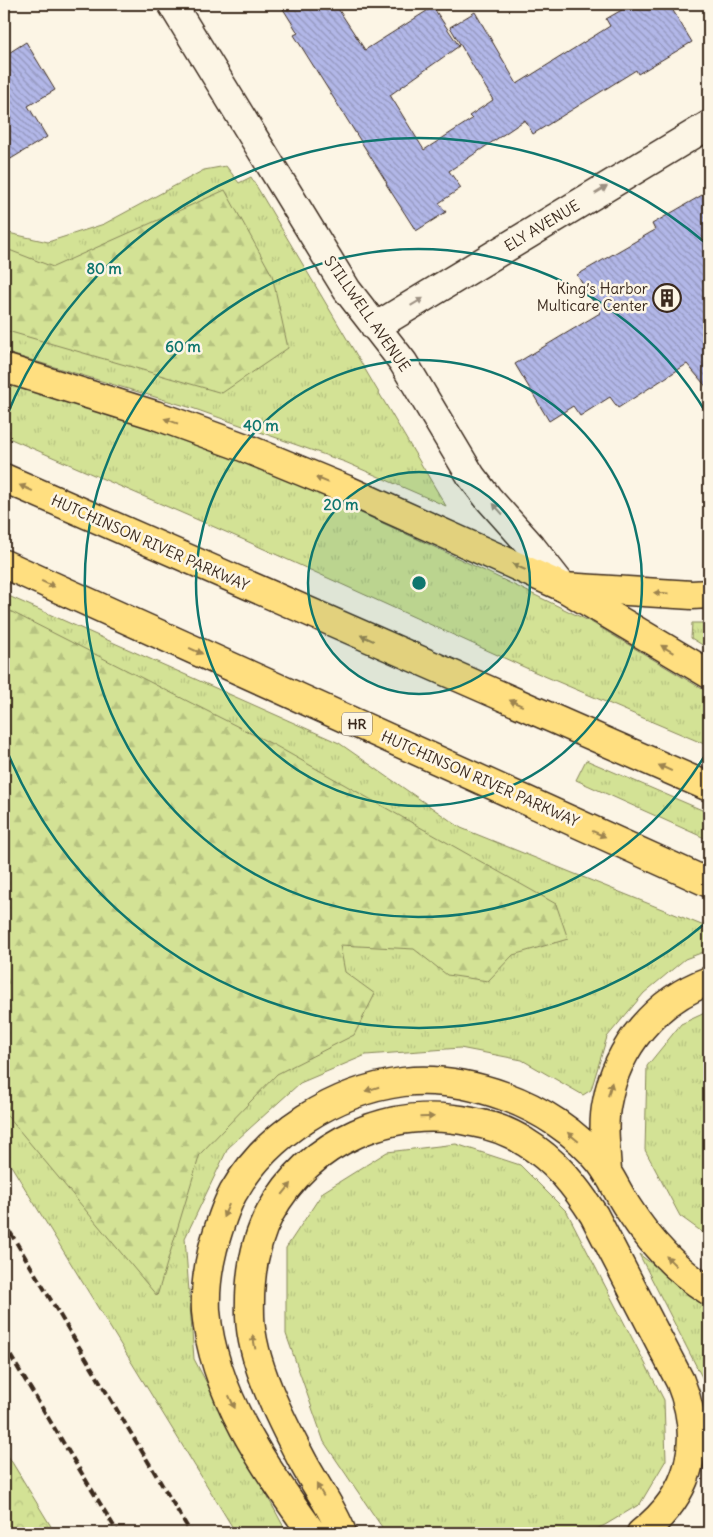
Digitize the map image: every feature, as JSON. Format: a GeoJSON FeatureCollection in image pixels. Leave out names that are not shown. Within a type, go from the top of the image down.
{"type":"FeatureCollection","features":[{"type":"Feature","properties":{"kind":"main road"},"geometry":{"type":"LineString","coordinates":[[4,368],[155,415],[243,447],[421,522],[563,587],[709,674]]}},
{"type":"Feature","properties":{"kind":"main road","name":"HUTCHINSON RIVER PARKWAY"},"geometry":{"type":"LineString","coordinates":[[4,478],[709,787]]}},
{"type":"Feature","properties":{"kind":"main road","name":"HUTCHINSON RIVER PARKWAY"},"geometry":{"type":"LineString","coordinates":[[4,564],[709,883]]}},
{"type":"Feature","properties":{"kind":"main road"},"geometry":{"type":"LineString","coordinates":[[563,587],[692,595],[709,594]]}},
{"type":"Feature","properties":{"kind":"main road"},"geometry":{"type":"LineString","coordinates":[[607,1172],[606,1104],[622,1058],[630,1043],[653,1015],[671,1000],[709,981]]}},
{"type":"Feature","properties":{"kind":"main road"},"geometry":{"type":"LineString","coordinates":[[312,1533],[273,1478],[241,1421],[221,1377],[206,1310],[210,1261],[233,1194],[258,1159],[271,1145],[294,1126],[332,1104],[380,1086],[404,1082],[425,1081],[463,1085],[506,1097],[533,1109],[572,1135],[599,1161],[632,1214],[652,1240],[678,1268],[709,1290]]}},
{"type":"Feature","properties":{"kind":"main road"},"geometry":{"type":"LineString","coordinates":[[342,1533],[337,1519],[302,1461],[271,1396],[256,1355],[250,1317],[251,1278],[260,1234],[281,1196],[307,1167],[336,1144],[372,1126],[413,1117],[435,1116],[482,1124],[524,1141],[545,1156],[562,1172],[579,1192],[594,1215],[687,1398],[693,1438],[691,1459],[676,1498],[650,1525]]}},
{"type":"Feature","properties":{"kind":"street","name":"STILLWELL AVENUE"},"geometry":{"type":"LineString","coordinates":[[172,4],[347,290],[403,362],[472,476],[488,498],[530,545],[563,587]]}},
{"type":"Feature","properties":{"kind":"street","name":"ELY AVENUE"},"geometry":{"type":"LineString","coordinates":[[375,327],[709,125]]}},
{"type":"Feature","properties":{"kind":"green space"},"geometry":{"type":"Polygon","coordinates":[[[226,166],[239,183],[251,177],[446,506],[345,462],[192,408],[4,352],[4,232],[48,242],[104,224],[204,170],[226,166]]]}},
{"type":"Feature","properties":{"kind":"green space"},"geometry":{"type":"Polygon","coordinates":[[[225,190],[272,275],[288,348],[222,393],[4,330],[4,248],[53,267],[225,190]]]}},
{"type":"Feature","properties":{"kind":"green space"},"geometry":{"type":"Polygon","coordinates":[[[4,380],[240,457],[591,622],[709,693],[709,746],[535,672],[242,539],[4,436],[4,380]]]}},
{"type":"Feature","properties":{"kind":"green space"},"geometry":{"type":"Polygon","coordinates":[[[4,594],[339,743],[461,828],[709,928],[709,950],[685,959],[644,993],[607,1037],[591,1090],[583,1095],[522,1060],[460,1048],[366,1055],[300,1083],[228,1148],[185,1238],[194,1359],[287,1533],[236,1533],[4,1154],[4,594]]]}},
{"type":"Feature","properties":{"kind":"green space"},"geometry":{"type":"Polygon","coordinates":[[[4,608],[276,746],[556,904],[568,939],[513,955],[488,981],[447,975],[414,949],[340,945],[345,972],[375,994],[354,1035],[277,1074],[200,1154],[157,1296],[4,1112],[4,608]]]}},
{"type":"Feature","properties":{"kind":"green space"},"geometry":{"type":"Polygon","coordinates":[[[692,623],[709,623],[709,649],[691,638],[692,623]]]}},
{"type":"Feature","properties":{"kind":"green space"},"geometry":{"type":"Polygon","coordinates":[[[586,760],[709,813],[709,840],[576,780],[586,760]]]}},
{"type":"Feature","properties":{"kind":"green space"},"geometry":{"type":"Polygon","coordinates":[[[709,1011],[709,1237],[680,1216],[645,1150],[647,1066],[681,1024],[709,1011]]]}},
{"type":"Feature","properties":{"kind":"green space"},"geometry":{"type":"Polygon","coordinates":[[[456,1144],[520,1165],[567,1212],[664,1400],[666,1460],[640,1504],[605,1525],[587,1533],[386,1533],[324,1442],[286,1334],[286,1248],[323,1192],[387,1152],[456,1144]]]}},
{"type":"Feature","properties":{"kind":"green space"},"geometry":{"type":"Polygon","coordinates":[[[639,1254],[709,1308],[709,1401],[707,1387],[639,1254]]]}},
{"type":"Feature","properties":{"kind":"green space"},"geometry":{"type":"Polygon","coordinates":[[[4,1449],[55,1533],[4,1533],[4,1449]]]}},
{"type":"Feature","properties":{"kind":"building"},"geometry":{"type":"Polygon","coordinates":[[[280,4],[335,4],[365,50],[433,7],[459,46],[390,95],[424,150],[472,119],[469,116],[493,100],[450,27],[475,12],[517,84],[610,26],[606,19],[632,4],[669,4],[692,42],[638,74],[636,70],[533,134],[525,120],[449,171],[461,188],[439,203],[446,212],[416,231],[294,35],[298,33],[280,4]]]}},
{"type":"Feature","properties":{"kind":"building"},"geometry":{"type":"Polygon","coordinates":[[[26,42],[55,90],[28,106],[47,137],[4,163],[4,56],[26,42]]]}},
{"type":"Feature","properties":{"kind":"building","name":"King’s Harbor Multicare Center"},"geometry":{"type":"Polygon","coordinates":[[[709,191],[709,390],[687,364],[618,408],[610,397],[580,416],[573,406],[549,421],[515,364],[600,313],[577,275],[655,230],[652,224],[709,191]]]}},
{"type":"Feature","properties":{"kind":"railway"},"geometry":{"type":"LineString","coordinates":[[4,1222],[191,1533]]}},
{"type":"Feature","properties":{"kind":"railway"},"geometry":{"type":"LineString","coordinates":[[4,1345],[118,1533]]}},
{"type":"Feature","properties":{"kind":"place","name":"King’s Harbor Multicare Center"},"geometry":{"type":"Point","coordinates":[667,298]}}]}
